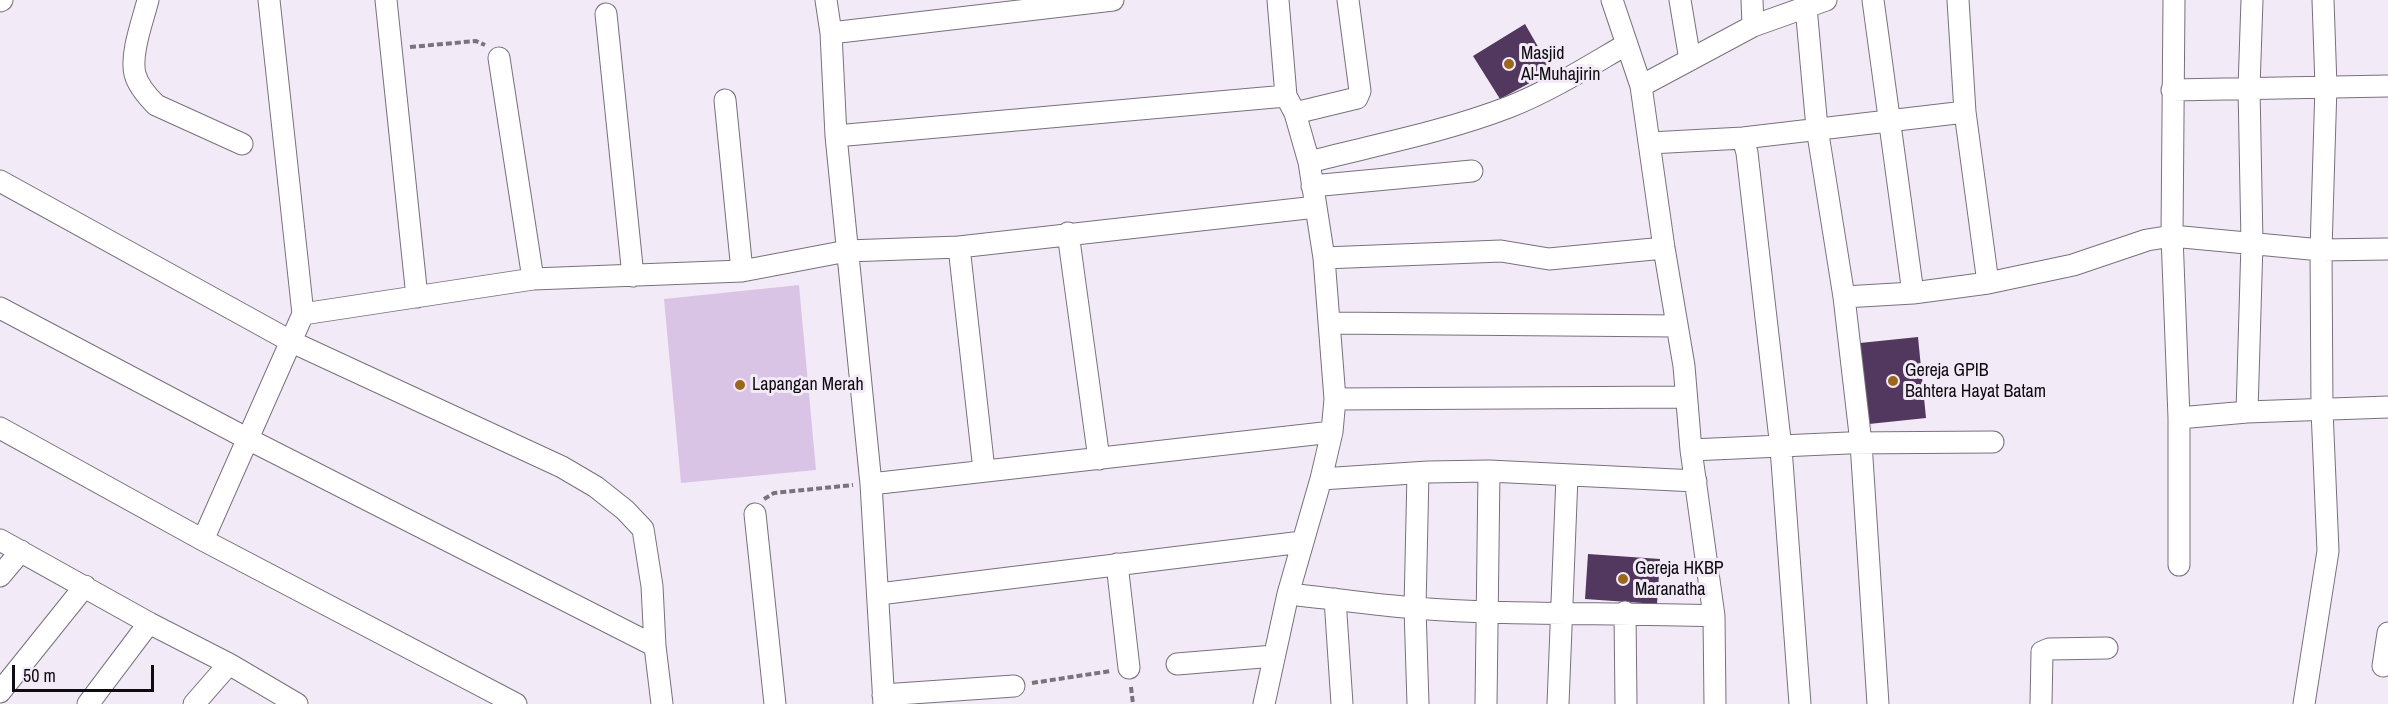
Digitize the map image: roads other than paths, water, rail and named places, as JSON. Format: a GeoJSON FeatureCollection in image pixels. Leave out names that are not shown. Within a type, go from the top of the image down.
{"type":"FeatureCollection","features":[{"type":"Feature","properties":{"kind":"street"},"geometry":{"type":"LineString","coordinates":[[148,0],[135,55],[135,74],[146,94],[156,105],[242,144]]}},
{"type":"Feature","properties":{"kind":"street"},"geometry":{"type":"LineString","coordinates":[[203,540],[303,314],[269,0]]}},
{"type":"Feature","properties":{"kind":"street"},"geometry":{"type":"LineString","coordinates":[[386,0],[417,297]]}},
{"type":"Feature","properties":{"kind":"street"},"geometry":{"type":"LineString","coordinates":[[826,0],[831,33],[836,136],[871,483],[879,594],[883,700],[1014,686]]}},
{"type":"Feature","properties":{"kind":"street"},"geometry":{"type":"LineString","coordinates":[[831,33],[1058,3],[1113,0]]}},
{"type":"Feature","properties":{"kind":"street"},"geometry":{"type":"LineString","coordinates":[[1264,704],[1288,594],[1332,432],[1335,399],[1324,258],[1309,162],[1291,104],[1278,0]]}},
{"type":"Feature","properties":{"kind":"street"},"geometry":{"type":"LineString","coordinates":[[836,136],[1357,98],[1360,91],[1348,0]]}},
{"type":"Feature","properties":{"kind":"street"},"geometry":{"type":"LineString","coordinates":[[1612,0],[1641,86],[1664,248],[1684,366],[1692,450],[1714,616],[1715,704]]}},
{"type":"Feature","properties":{"kind":"street"},"geometry":{"type":"LineString","coordinates":[[1680,0],[1690,60]]}},
{"type":"Feature","properties":{"kind":"street"},"geometry":{"type":"LineString","coordinates":[[1752,0],[1753,26]]}},
{"type":"Feature","properties":{"kind":"street"},"geometry":{"type":"LineString","coordinates":[[1873,0],[1913,293]]}},
{"type":"Feature","properties":{"kind":"street"},"geometry":{"type":"LineString","coordinates":[[1958,0],[1965,112],[1988,283]]}},
{"type":"Feature","properties":{"kind":"street"},"geometry":{"type":"LineString","coordinates":[[2174,0],[2172,236],[2179,418],[2179,565]]}},
{"type":"Feature","properties":{"kind":"street"},"geometry":{"type":"LineString","coordinates":[[2247,412],[2252,243],[2249,88],[2252,0]]}},
{"type":"Feature","properties":{"kind":"street"},"geometry":{"type":"LineString","coordinates":[[2304,704],[2328,551],[2322,410],[2321,250],[2326,86],[2323,0]]}},
{"type":"Feature","properties":{"kind":"street"},"geometry":{"type":"LineString","coordinates":[[1641,86],[1753,26],[1817,3],[1817,128],[1844,297],[1861,444],[1878,704]]}},
{"type":"Feature","properties":{"kind":"street"},"geometry":{"type":"LineString","coordinates":[[606,14],[633,276]]}},
{"type":"Feature","properties":{"kind":"street"},"geometry":{"type":"LineString","coordinates":[[1309,162],[1434,131],[1510,107],[1566,79],[1627,44]]}},
{"type":"Feature","properties":{"kind":"street"},"geometry":{"type":"LineString","coordinates":[[499,58],[533,279]]}},
{"type":"Feature","properties":{"kind":"street"},"geometry":{"type":"LineString","coordinates":[[2172,90],[2388,86]]}},
{"type":"Feature","properties":{"kind":"street"},"geometry":{"type":"LineString","coordinates":[[725,100],[742,271]]}},
{"type":"Feature","properties":{"kind":"street"},"geometry":{"type":"LineString","coordinates":[[1650,143],[1743,138],[1965,112]]}},
{"type":"Feature","properties":{"kind":"street"},"geometry":{"type":"LineString","coordinates":[[1743,138],[1749,165],[1781,448],[1800,704]]}},
{"type":"Feature","properties":{"kind":"street"},"geometry":{"type":"LineString","coordinates":[[1312,186],[1472,171]]}},
{"type":"Feature","properties":{"kind":"street"},"geometry":{"type":"LineString","coordinates":[[0,181],[292,342],[562,467],[596,487],[625,510],[643,529],[652,586],[655,646],[662,704]]}},
{"type":"Feature","properties":{"kind":"street"},"geometry":{"type":"LineString","coordinates":[[303,314],[533,279],[742,271],[847,251],[959,247],[1316,207]]}},
{"type":"Feature","properties":{"kind":"street"},"geometry":{"type":"LineString","coordinates":[[1068,233],[1099,459]]}},
{"type":"Feature","properties":{"kind":"street"},"geometry":{"type":"LineString","coordinates":[[1844,297],[1913,293],[1988,283],[2073,265],[2147,240],[2172,236],[2321,250],[2388,249]]}},
{"type":"Feature","properties":{"kind":"street"},"geometry":{"type":"LineString","coordinates":[[959,247],[984,470]]}},
{"type":"Feature","properties":{"kind":"street"},"geometry":{"type":"LineString","coordinates":[[1324,258],[1501,251],[1549,259],[1664,248]]}},
{"type":"Feature","properties":{"kind":"street"},"geometry":{"type":"LineString","coordinates":[[0,308],[248,439],[655,646]]}},
{"type":"Feature","properties":{"kind":"street"},"geometry":{"type":"LineString","coordinates":[[1329,323],[1677,327]]}},
{"type":"Feature","properties":{"kind":"street"},"geometry":{"type":"LineString","coordinates":[[1335,399],[1686,397]]}},
{"type":"Feature","properties":{"kind":"street"},"geometry":{"type":"LineString","coordinates":[[2179,418],[2247,412],[2388,407]]}},
{"type":"Feature","properties":{"kind":"street"},"geometry":{"type":"LineString","coordinates":[[0,428],[203,540],[516,704]]}},
{"type":"Feature","properties":{"kind":"street"},"geometry":{"type":"LineString","coordinates":[[871,483],[1332,432]]}},
{"type":"Feature","properties":{"kind":"street"},"geometry":{"type":"LineString","coordinates":[[1692,450],[1993,441]]}},
{"type":"Feature","properties":{"kind":"street"},"geometry":{"type":"LineString","coordinates":[[1321,479],[1488,471],[1696,481]]}},
{"type":"Feature","properties":{"kind":"street"},"geometry":{"type":"LineString","coordinates":[[1486,704],[1488,471]]}},
{"type":"Feature","properties":{"kind":"street"},"geometry":{"type":"LineString","coordinates":[[1418,473],[1415,608],[1418,704]]}},
{"type":"Feature","properties":{"kind":"street"},"geometry":{"type":"LineString","coordinates":[[1558,704],[1567,476]]}},
{"type":"Feature","properties":{"kind":"street"},"geometry":{"type":"LineString","coordinates":[[755,514],[775,704]]}},
{"type":"Feature","properties":{"kind":"street"},"geometry":{"type":"LineString","coordinates":[[0,540],[149,623],[229,663],[296,704]]}},
{"type":"Feature","properties":{"kind":"street"},"geometry":{"type":"LineString","coordinates":[[879,594],[1302,542]]}},
{"type":"Feature","properties":{"kind":"street"},"geometry":{"type":"LineString","coordinates":[[0,576],[21,551]]}},
{"type":"Feature","properties":{"kind":"street"},"geometry":{"type":"LineString","coordinates":[[1117,564],[1129,668]]}},
{"type":"Feature","properties":{"kind":"street"},"geometry":{"type":"LineString","coordinates":[[0,692],[85,586]]}},
{"type":"Feature","properties":{"kind":"street"},"geometry":{"type":"LineString","coordinates":[[1288,594],[1415,608],[1560,614],[1625,612],[1714,616]]}},
{"type":"Feature","properties":{"kind":"street"},"geometry":{"type":"LineString","coordinates":[[1335,599],[1342,704]]}},
{"type":"Feature","properties":{"kind":"street"},"geometry":{"type":"LineString","coordinates":[[1625,612],[1626,704]]}},
{"type":"Feature","properties":{"kind":"street"},"geometry":{"type":"LineString","coordinates":[[88,704],[149,623]]}},
{"type":"Feature","properties":{"kind":"street"},"geometry":{"type":"LineString","coordinates":[[2383,666],[2388,633]]}},
{"type":"Feature","properties":{"kind":"street"},"geometry":{"type":"LineString","coordinates":[[2041,704],[2042,652],[2049,649],[2107,648]]}},
{"type":"Feature","properties":{"kind":"street"},"geometry":{"type":"LineString","coordinates":[[1178,664],[1274,656]]}},
{"type":"Feature","properties":{"kind":"street"},"geometry":{"type":"LineString","coordinates":[[194,704],[229,663]]}},
{"type":"Feature","properties":{"kind":"place","name":"Masjid Al-Muhajirin"},"geometry":{"type":"Point","coordinates":[1509,64]}},
{"type":"Feature","properties":{"kind":"place","name":"Gereja GPIB Bahtera Hayat Batam"},"geometry":{"type":"Point","coordinates":[1893,381]}},
{"type":"Feature","properties":{"kind":"place","name":"Lapangan Merah"},"geometry":{"type":"Point","coordinates":[740,385]}},
{"type":"Feature","properties":{"kind":"place","name":"Gereja HKBP Maranatha"},"geometry":{"type":"Point","coordinates":[1623,579]}}]}
